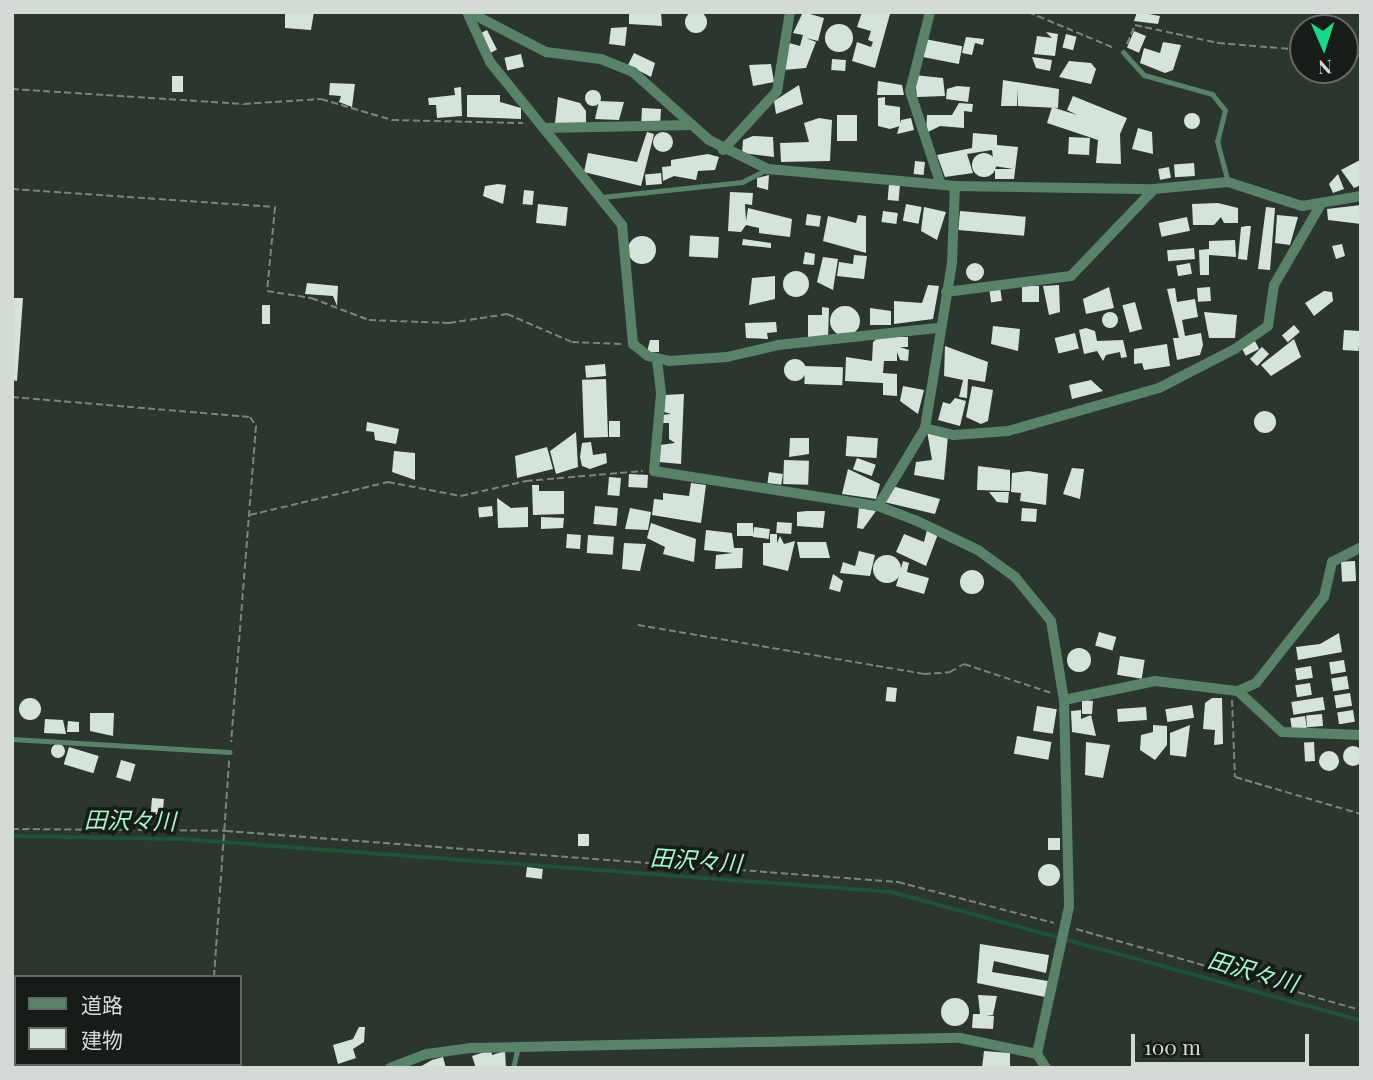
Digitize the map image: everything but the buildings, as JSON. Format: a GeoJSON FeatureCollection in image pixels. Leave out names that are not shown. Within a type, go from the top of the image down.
{"type":"FeatureCollection","features":[{"type":"Feature","properties":{"kind":"street"},"geometry":{"type":"LineString","coordinates":[[468,12],[546,52],[601,60],[633,72],[723,150],[768,169],[956,186],[1154,190],[1228,182],[1286,204],[1320,206],[1361,195]]}},
{"type":"Feature","properties":{"kind":"street"},"geometry":{"type":"LineString","coordinates":[[468,12],[490,62],[622,225],[633,344],[657,360],[727,357],[778,345],[937,328]]}},
{"type":"Feature","properties":{"kind":"street"},"geometry":{"type":"LineString","coordinates":[[723,150],[777,91],[790,12]]}},
{"type":"Feature","properties":{"kind":"street"},"geometry":{"type":"LineString","coordinates":[[930,12],[910,91],[940,183]]}},
{"type":"Feature","properties":{"kind":"street"},"geometry":{"type":"LineString","coordinates":[[545,128],[692,125]]}},
{"type":"Feature","properties":{"kind":"street"},"geometry":{"type":"LineString","coordinates":[[878,506],[925,428],[937,368],[937,328],[946,292],[956,186]]}},
{"type":"Feature","properties":{"kind":"street"},"geometry":{"type":"LineString","coordinates":[[946,292],[1071,276],[1154,190]]}},
{"type":"Feature","properties":{"kind":"street"},"geometry":{"type":"LineString","coordinates":[[925,428],[954,435],[1008,431],[1159,388],[1235,349],[1268,326],[1274,285],[1320,206]]}},
{"type":"Feature","properties":{"kind":"street"},"geometry":{"type":"LineString","coordinates":[[657,360],[661,394],[654,471],[878,506],[978,550],[1040,601],[1054,631],[1064,700],[1069,906],[1037,1054],[1046,1068]]}},
{"type":"Feature","properties":{"kind":"street"},"geometry":{"type":"LineString","coordinates":[[1235,691],[1273,668],[1314,613],[1332,562],[1361,547]]}},
{"type":"Feature","properties":{"kind":"street"},"geometry":{"type":"LineString","coordinates":[[1064,700],[1155,681],[1235,691],[1294,737],[1361,735]]}},
{"type":"Feature","properties":{"kind":"street"},"geometry":{"type":"LineString","coordinates":[[390,1068],[427,1054],[518,1047],[960,1038],[1037,1054]]}},
{"type":"Feature","properties":{"kind":"lane"},"geometry":{"type":"LineString","coordinates":[[1123,52],[1144,75],[1212,94],[1226,110],[1217,141],[1228,182]]}},
{"type":"Feature","properties":{"kind":"lane"},"geometry":{"type":"LineString","coordinates":[[602,197],[742,182],[768,169]]}},
{"type":"Feature","properties":{"kind":"lane"},"geometry":{"type":"LineString","coordinates":[[12,739],[230,752]]}},
{"type":"Feature","properties":{"kind":"lane"},"geometry":{"type":"LineString","coordinates":[[513,1068],[518,1047]]}},
{"type":"Feature","properties":{"kind":"path"},"geometry":{"type":"LineString","coordinates":[[1028,12],[1123,52],[1135,25],[1218,43],[1289,49]]}},
{"type":"Feature","properties":{"kind":"path"},"geometry":{"type":"LineString","coordinates":[[12,89],[244,103],[321,99],[392,120],[526,123]]}},
{"type":"Feature","properties":{"kind":"path"},"geometry":{"type":"LineString","coordinates":[[12,189],[275,207],[267,291],[311,298],[369,320],[438,323],[507,313],[572,342],[633,344]]}},
{"type":"Feature","properties":{"kind":"path"},"geometry":{"type":"LineString","coordinates":[[12,397],[250,417],[256,426],[214,975]]}},
{"type":"Feature","properties":{"kind":"path"},"geometry":{"type":"LineString","coordinates":[[250,514],[388,482],[461,496],[526,481],[654,471]]}},
{"type":"Feature","properties":{"kind":"path"},"geometry":{"type":"LineString","coordinates":[[638,625],[924,674],[950,672],[964,664],[1064,700]]}},
{"type":"Feature","properties":{"kind":"path"},"geometry":{"type":"LineString","coordinates":[[1235,691],[1235,777],[1361,814]]}},
{"type":"Feature","properties":{"kind":"path"},"geometry":{"type":"LineString","coordinates":[[12,829],[226,831],[898,882],[1063,932],[1361,1010]]}},
{"type":"Feature","properties":{"kind":"waterway","name":"田沢々川"},"geometry":{"type":"LineString","coordinates":[[12,836],[182,839],[892,892],[1361,1020]]}}]}
